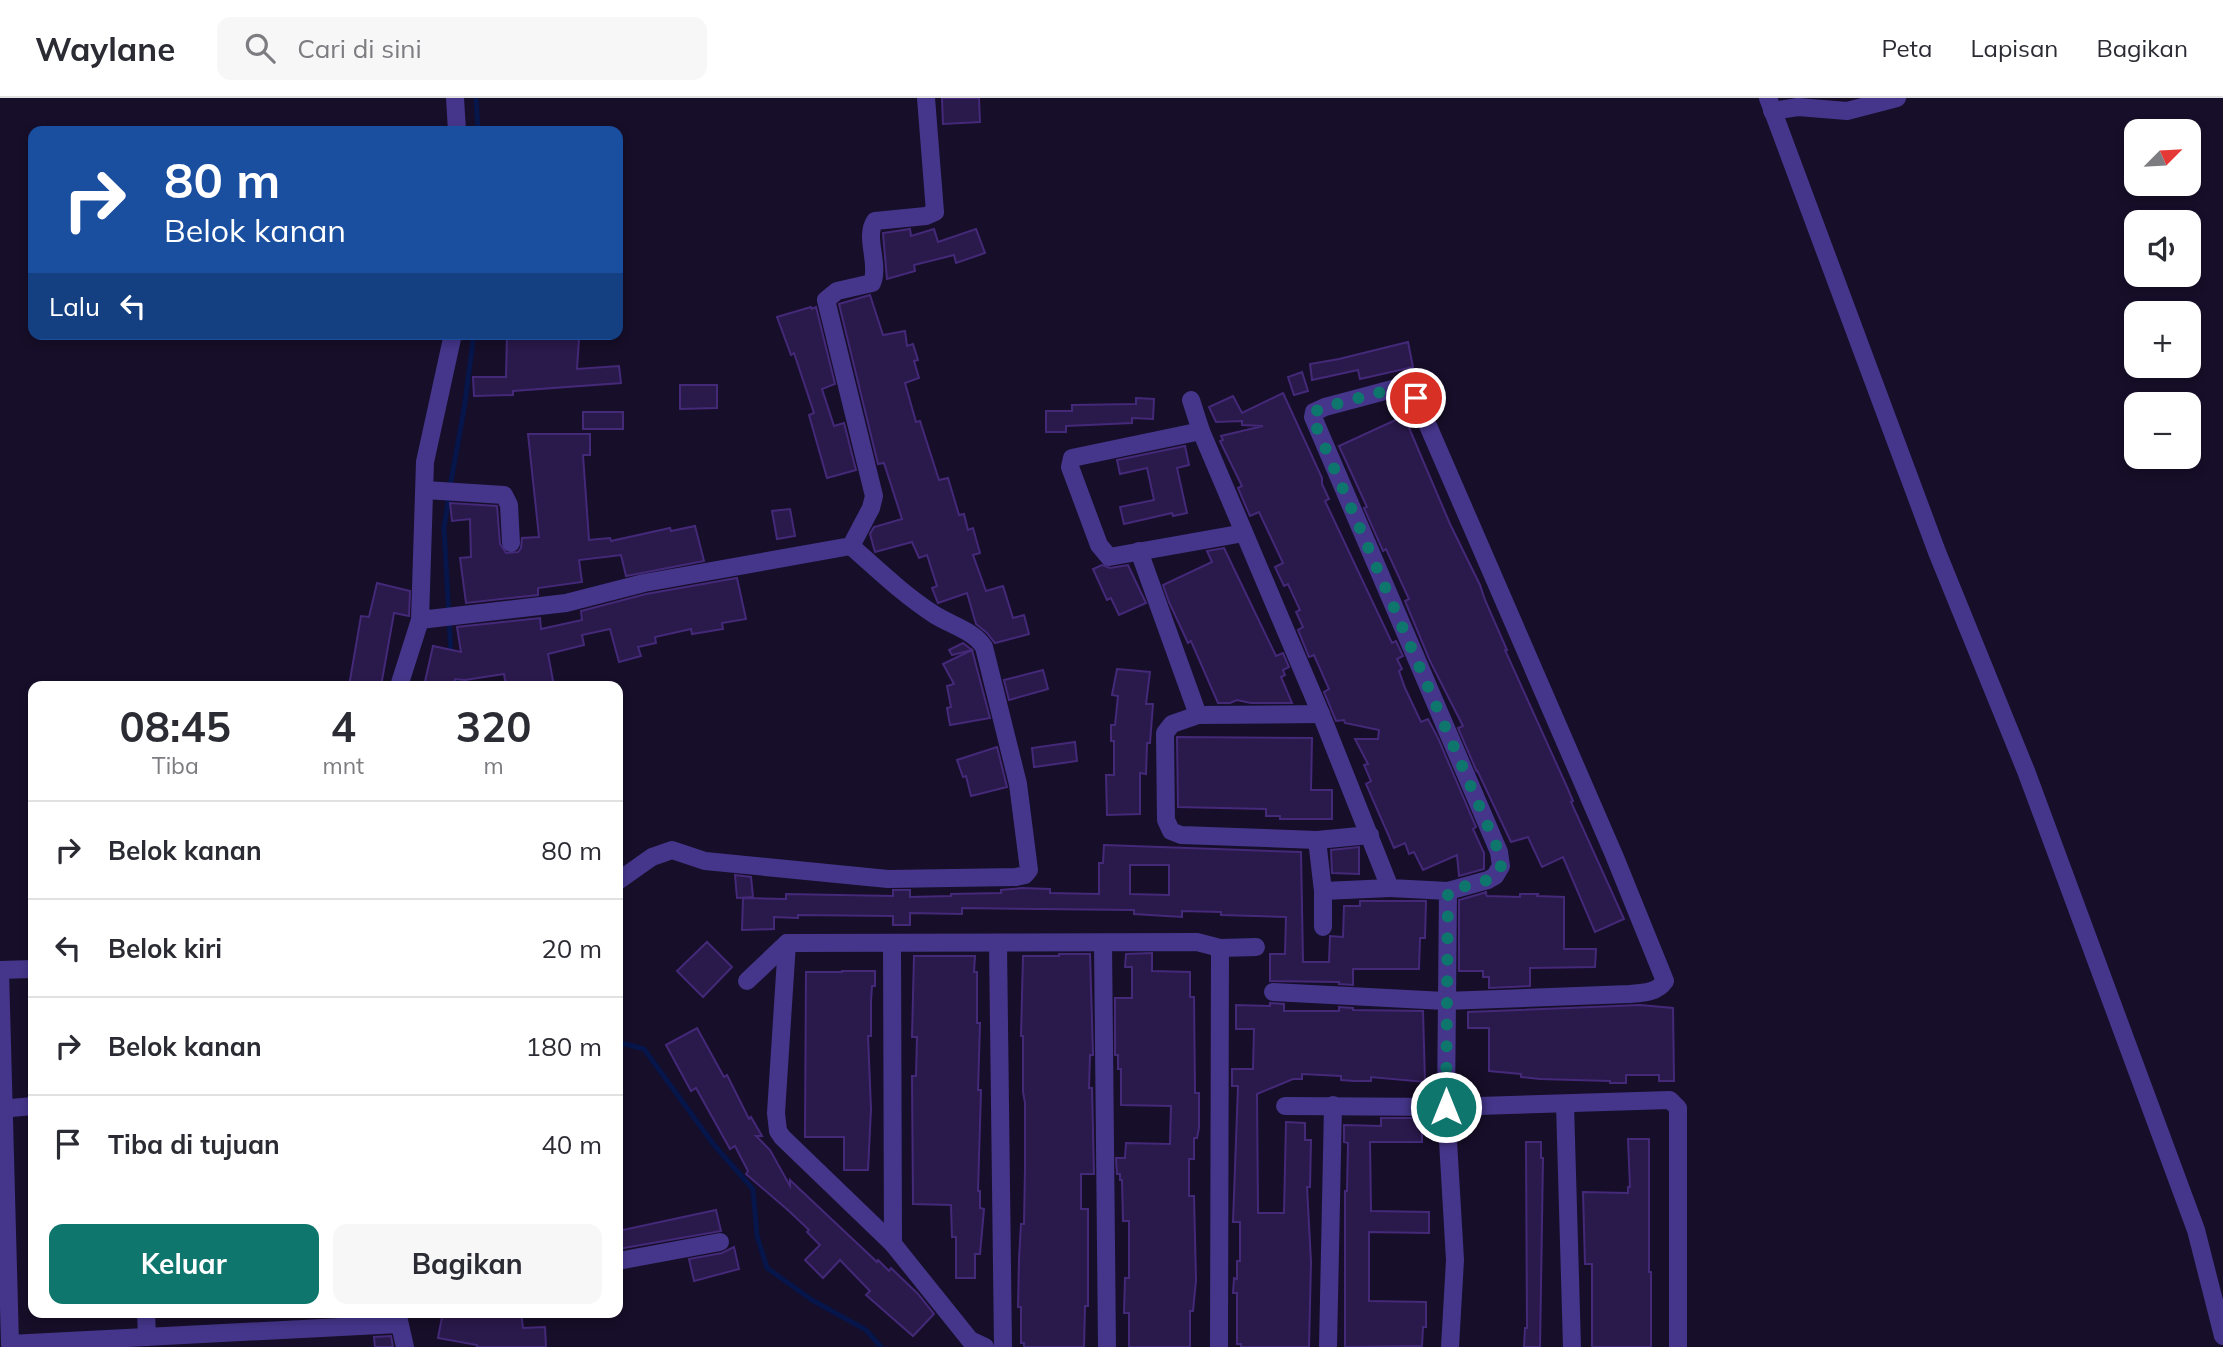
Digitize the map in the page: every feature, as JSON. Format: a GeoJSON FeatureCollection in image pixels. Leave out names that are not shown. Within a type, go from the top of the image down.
{"type":"FeatureCollection","features":[{"type":"Feature","properties":{"kind":"street"},"geometry":{"type":"LineString","coordinates":[[455,98],[457,126]]}},
{"type":"Feature","properties":{"kind":"street"},"geometry":{"type":"LineString","coordinates":[[851,546],[871,508],[874,496],[827,313],[826,300],[837,291],[872,283],[875,267],[871,227],[875,221],[926,216],[936,212],[926,98]]}},
{"type":"Feature","properties":{"kind":"street"},"geometry":{"type":"LineString","coordinates":[[1897,98],[1847,111],[1841,104],[1798,107],[1770,104],[1937,552],[2026,771],[2196,1230],[2223,1336]]}},
{"type":"Feature","properties":{"kind":"street"},"geometry":{"type":"LineString","coordinates":[[401,681],[420,620],[425,462],[452,340]]}},
{"type":"Feature","properties":{"kind":"street"},"geometry":{"type":"LineString","coordinates":[[1273,992],[1445,1001],[1629,994],[1649,992],[1660,987],[1665,981],[1410,388],[1400,387],[1325,407],[1314,412],[1312,417],[1499,852],[1501,866],[1495,876],[1448,891],[1390,888],[1323,891]]}},
{"type":"Feature","properties":{"kind":"street"},"geometry":{"type":"LineString","coordinates":[[1191,400],[1201,431],[1321,714],[1390,888]]}},
{"type":"Feature","properties":{"kind":"street"},"geometry":{"type":"LineString","coordinates":[[1201,431],[1076,456],[1070,461],[1101,551],[1109,557],[1244,533]]}},
{"type":"Feature","properties":{"kind":"street"},"geometry":{"type":"LineString","coordinates":[[425,489],[505,495],[509,505],[511,543]]}},
{"type":"Feature","properties":{"kind":"street"},"geometry":{"type":"LineString","coordinates":[[420,620],[566,603],[644,583],[851,546]]}},
{"type":"Feature","properties":{"kind":"street"},"geometry":{"type":"LineString","coordinates":[[623,877],[652,857],[672,850],[705,862],[888,878],[1016,877],[1025,875],[1029,870],[1018,784],[984,647],[974,636],[935,615],[897,587],[851,546]]}},
{"type":"Feature","properties":{"kind":"street"},"geometry":{"type":"LineString","coordinates":[[1139,551],[1198,715]]}},
{"type":"Feature","properties":{"kind":"street"},"geometry":{"type":"LineString","coordinates":[[1321,714],[1198,715],[1172,724],[1165,733],[1166,820],[1171,831],[1181,835],[1317,840],[1370,835]]}},
{"type":"Feature","properties":{"kind":"street"},"geometry":{"type":"LineString","coordinates":[[1317,840],[1323,891],[1323,927]]}},
{"type":"Feature","properties":{"kind":"street"},"geometry":{"type":"LineString","coordinates":[[1448,891],[1446,1107],[1455,1260],[1450,1347]]}},
{"type":"Feature","properties":{"kind":"street"},"geometry":{"type":"LineString","coordinates":[[747,981],[787,943],[1197,942],[1220,948],[1256,947]]}},
{"type":"Feature","properties":{"kind":"street"},"geometry":{"type":"LineString","coordinates":[[787,943],[776,1113],[778,1130],[782,1138],[893,1244],[975,1345]]}},
{"type":"Feature","properties":{"kind":"street"},"geometry":{"type":"LineString","coordinates":[[892,943],[893,1244]]}},
{"type":"Feature","properties":{"kind":"street"},"geometry":{"type":"LineString","coordinates":[[998,943],[1003,1347]]}},
{"type":"Feature","properties":{"kind":"street"},"geometry":{"type":"LineString","coordinates":[[1103,943],[1107,1347]]}},
{"type":"Feature","properties":{"kind":"street"},"geometry":{"type":"LineString","coordinates":[[1219,1347],[1220,948]]}},
{"type":"Feature","properties":{"kind":"street"},"geometry":{"type":"LineString","coordinates":[[28,969],[0,970],[5,1344],[148,1337],[276,1321],[398,1318],[405,1347]]}},
{"type":"Feature","properties":{"kind":"street"},"geometry":{"type":"LineString","coordinates":[[1285,1106],[1446,1107],[1670,1100],[1678,1108],[1678,1347]]}},
{"type":"Feature","properties":{"kind":"street"},"geometry":{"type":"LineString","coordinates":[[1565,1104],[1572,1347]]}},
{"type":"Feature","properties":{"kind":"street"},"geometry":{"type":"LineString","coordinates":[[1328,1347],[1333,1105]]}},
{"type":"Feature","properties":{"kind":"street"},"geometry":{"type":"LineString","coordinates":[[1,1109],[28,1106]]}},
{"type":"Feature","properties":{"kind":"street"},"geometry":{"type":"LineString","coordinates":[[623,1260],[720,1242]]}},
{"type":"Feature","properties":{"kind":"street"},"geometry":{"type":"LineString","coordinates":[[146,1318],[148,1337]]}},
{"type":"Feature","properties":{"kind":"building"},"geometry":{"type":"Polygon","coordinates":[[[942,98],[979,98],[980,122],[943,124],[942,98]]]}},
{"type":"Feature","properties":{"kind":"building"},"geometry":{"type":"Polygon","coordinates":[[[910,229],[911,236],[934,229],[938,242],[976,229],[985,253],[956,263],[954,255],[914,265],[915,271],[887,279],[883,233],[910,229]]]}},
{"type":"Feature","properties":{"kind":"building"},"geometry":{"type":"Polygon","coordinates":[[[870,295],[883,335],[905,331],[907,346],[913,344],[918,360],[914,361],[919,378],[905,383],[916,422],[920,421],[939,480],[948,478],[959,515],[964,514],[968,530],[973,528],[980,553],[973,555],[986,591],[1003,586],[1013,618],[1024,615],[1029,634],[995,643],[976,624],[967,593],[938,603],[932,588],[937,586],[927,555],[919,558],[912,542],[875,552],[870,534],[874,527],[902,519],[884,463],[878,464],[839,304],[870,295]]]}},
{"type":"Feature","properties":{"kind":"building"},"geometry":{"type":"Polygon","coordinates":[[[816,307],[835,384],[822,389],[834,426],[844,423],[856,470],[827,478],[809,415],[814,413],[794,353],[791,355],[777,317],[816,307]]]}},
{"type":"Feature","properties":{"kind":"building"},"geometry":{"type":"Polygon","coordinates":[[[507,340],[579,340],[577,369],[619,366],[621,383],[513,391],[513,395],[474,396],[473,377],[506,377],[507,340]]]}},
{"type":"Feature","properties":{"kind":"building"},"geometry":{"type":"Polygon","coordinates":[[[1408,342],[1413,367],[1360,379],[1358,370],[1312,380],[1310,364],[1408,342]]]}},
{"type":"Feature","properties":{"kind":"building"},"geometry":{"type":"Polygon","coordinates":[[[1302,372],[1308,391],[1294,395],[1288,377],[1302,372]]]}},
{"type":"Feature","properties":{"kind":"building"},"geometry":{"type":"Polygon","coordinates":[[[680,385],[717,385],[717,408],[680,409],[680,385]]]}},
{"type":"Feature","properties":{"kind":"building"},"geometry":{"type":"Polygon","coordinates":[[[1283,393],[1322,478],[1329,499],[1325,501],[1392,643],[1396,641],[1403,656],[1397,659],[1402,669],[1399,671],[1405,688],[1421,722],[1428,719],[1438,738],[1476,827],[1473,829],[1484,853],[1484,869],[1459,876],[1457,855],[1423,870],[1414,852],[1409,854],[1405,843],[1394,848],[1366,784],[1371,781],[1364,765],[1368,764],[1355,739],[1378,739],[1379,730],[1345,723],[1344,720],[1336,721],[1324,692],[1329,689],[1314,655],[1309,657],[1298,630],[1303,627],[1296,612],[1300,610],[1288,584],[1284,586],[1275,567],[1283,563],[1259,512],[1250,516],[1238,488],[1242,486],[1220,441],[1223,440],[1221,436],[1263,426],[1242,425],[1242,421],[1216,422],[1209,407],[1233,396],[1242,413],[1283,393]]]}},
{"type":"Feature","properties":{"kind":"building"},"geometry":{"type":"Polygon","coordinates":[[[1136,398],[1154,399],[1153,419],[1132,418],[1132,423],[1066,426],[1066,432],[1046,432],[1046,411],[1072,411],[1072,405],[1136,404],[1136,398]]]}},
{"type":"Feature","properties":{"kind":"building"},"geometry":{"type":"Polygon","coordinates":[[[583,412],[623,412],[623,429],[583,429],[583,412]]]}},
{"type":"Feature","properties":{"kind":"building"},"geometry":{"type":"Polygon","coordinates":[[[1404,416],[1624,919],[1595,932],[1563,857],[1542,867],[1528,837],[1511,842],[1477,772],[1458,728],[1463,726],[1430,661],[1405,601],[1409,599],[1386,549],[1383,551],[1364,508],[1367,507],[1339,446],[1404,416]]]}},
{"type":"Feature","properties":{"kind":"building"},"geometry":{"type":"Polygon","coordinates":[[[528,434],[590,434],[590,455],[583,455],[589,540],[610,538],[611,541],[670,528],[671,531],[695,526],[704,561],[626,576],[621,555],[579,560],[582,582],[538,588],[538,595],[466,603],[460,558],[471,557],[470,519],[452,521],[450,503],[497,506],[500,544],[506,553],[518,552],[522,538],[539,537],[528,434]]]}},
{"type":"Feature","properties":{"kind":"building"},"geometry":{"type":"Polygon","coordinates":[[[1185,446],[1189,465],[1177,468],[1187,513],[1173,516],[1172,513],[1124,524],[1120,507],[1154,500],[1147,468],[1120,474],[1117,460],[1185,446]]]}},
{"type":"Feature","properties":{"kind":"building"},"geometry":{"type":"Polygon","coordinates":[[[790,509],[795,536],[777,539],[772,511],[790,509]]]}},
{"type":"Feature","properties":{"kind":"building"},"geometry":{"type":"Polygon","coordinates":[[[1224,548],[1276,656],[1283,653],[1289,667],[1283,670],[1285,675],[1281,677],[1292,703],[1251,703],[1237,700],[1218,703],[1191,641],[1188,643],[1169,602],[1163,585],[1212,562],[1207,551],[1224,548]]]}},
{"type":"Feature","properties":{"kind":"building"},"geometry":{"type":"Polygon","coordinates":[[[1102,565],[1110,568],[1128,565],[1146,603],[1119,615],[1111,598],[1107,600],[1093,569],[1102,565]]]}},
{"type":"Feature","properties":{"kind":"building"},"geometry":{"type":"Polygon","coordinates":[[[737,578],[746,619],[722,623],[723,629],[692,634],[691,629],[655,637],[656,643],[638,647],[641,656],[619,662],[610,629],[582,635],[584,645],[548,654],[553,681],[505,681],[504,674],[455,681],[425,681],[433,646],[461,652],[457,627],[540,618],[541,629],[582,620],[581,611],[646,594],[737,578]]]}},
{"type":"Feature","properties":{"kind":"building"},"geometry":{"type":"Polygon","coordinates":[[[377,583],[410,591],[409,616],[394,613],[382,681],[350,681],[361,616],[369,617],[377,583]]]}},
{"type":"Feature","properties":{"kind":"building"},"geometry":{"type":"Polygon","coordinates":[[[963,643],[972,650],[952,655],[949,650],[963,643]]]}},
{"type":"Feature","properties":{"kind":"building"},"geometry":{"type":"Polygon","coordinates":[[[972,650],[990,718],[950,725],[947,708],[951,707],[947,686],[954,684],[943,664],[972,650]]]}},
{"type":"Feature","properties":{"kind":"building"},"geometry":{"type":"Polygon","coordinates":[[[1117,669],[1150,672],[1146,704],[1153,704],[1146,774],[1140,773],[1140,814],[1107,815],[1106,775],[1114,775],[1111,725],[1115,725],[1118,696],[1112,695],[1117,669]]]}},
{"type":"Feature","properties":{"kind":"building"},"geometry":{"type":"Polygon","coordinates":[[[1043,670],[1048,689],[1009,700],[1004,680],[1043,670]]]}},
{"type":"Feature","properties":{"kind":"building"},"geometry":{"type":"Polygon","coordinates":[[[1177,737],[1312,738],[1311,790],[1332,790],[1332,819],[1280,819],[1280,816],[1266,816],[1266,809],[1178,807],[1177,737]]]}},
{"type":"Feature","properties":{"kind":"building"},"geometry":{"type":"Polygon","coordinates":[[[1075,742],[1077,761],[1034,767],[1032,748],[1075,742]]]}},
{"type":"Feature","properties":{"kind":"building"},"geometry":{"type":"Polygon","coordinates":[[[997,747],[1007,787],[971,796],[966,776],[963,777],[957,760],[997,747]]]}},
{"type":"Feature","properties":{"kind":"building"},"geometry":{"type":"Polygon","coordinates":[[[1104,845],[1301,852],[1303,962],[1329,962],[1330,936],[1343,937],[1344,906],[1360,906],[1360,901],[1426,901],[1425,938],[1420,938],[1419,969],[1353,969],[1353,985],[1339,982],[1270,981],[1270,954],[1285,954],[1286,917],[1221,915],[1221,912],[1182,911],[1182,917],[1134,914],[1134,910],[962,908],[962,914],[910,913],[910,925],[893,925],[893,916],[798,915],[798,918],[774,917],[774,929],[742,930],[743,898],[786,899],[786,894],[893,896],[893,890],[910,890],[910,897],[951,896],[1001,893],[1001,890],[1022,888],[1050,889],[1050,893],[1099,894],[1099,863],[1103,863],[1104,845]],[[1130,865],[1130,894],[1169,895],[1169,865],[1130,865]]]}},
{"type":"Feature","properties":{"kind":"building"},"geometry":{"type":"Polygon","coordinates":[[[1359,847],[1359,874],[1332,873],[1331,850],[1359,847]]]}},
{"type":"Feature","properties":{"kind":"building"},"geometry":{"type":"Polygon","coordinates":[[[735,875],[751,877],[753,897],[737,898],[735,875]]]}},
{"type":"Feature","properties":{"kind":"building"},"geometry":{"type":"Polygon","coordinates":[[[1487,892],[1487,896],[1520,897],[1520,894],[1538,894],[1537,896],[1564,897],[1564,949],[1596,949],[1595,967],[1530,968],[1530,986],[1489,988],[1489,977],[1483,977],[1483,971],[1459,971],[1459,900],[1487,892]]]}},
{"type":"Feature","properties":{"kind":"building"},"geometry":{"type":"Polygon","coordinates":[[[707,942],[732,967],[703,997],[677,971],[707,942]]]}},
{"type":"Feature","properties":{"kind":"building"},"geometry":{"type":"Polygon","coordinates":[[[1152,953],[1152,971],[1190,972],[1190,997],[1194,997],[1195,1093],[1199,1093],[1199,1128],[1197,1138],[1194,1138],[1194,1159],[1189,1159],[1189,1196],[1194,1196],[1196,1280],[1193,1311],[1190,1311],[1190,1347],[1129,1347],[1129,1313],[1124,1313],[1125,1278],[1129,1278],[1129,1221],[1123,1221],[1122,1180],[1120,1174],[1117,1174],[1116,1158],[1125,1158],[1126,1143],[1170,1144],[1171,1106],[1121,1105],[1121,1069],[1118,1069],[1118,1055],[1115,1055],[1115,998],[1132,998],[1132,967],[1125,967],[1126,954],[1152,953]]]}},
{"type":"Feature","properties":{"kind":"building"},"geometry":{"type":"Polygon","coordinates":[[[1090,954],[1093,1055],[1090,1055],[1089,1088],[1092,1088],[1094,1174],[1081,1174],[1081,1209],[1088,1209],[1088,1306],[1085,1306],[1084,1347],[1024,1347],[1024,1343],[1021,1343],[1021,1307],[1018,1307],[1025,1168],[1021,1036],[1023,956],[1090,954]]]}},
{"type":"Feature","properties":{"kind":"building"},"geometry":{"type":"Polygon","coordinates":[[[914,956],[975,956],[977,1023],[980,1023],[978,1090],[981,1090],[978,1191],[980,1208],[984,1209],[980,1254],[975,1254],[975,1278],[956,1278],[956,1237],[952,1237],[951,1205],[913,1204],[912,1076],[916,1076],[917,1037],[912,1037],[914,956]]]}},
{"type":"Feature","properties":{"kind":"building"},"geometry":{"type":"Polygon","coordinates":[[[875,971],[871,1001],[871,1036],[868,1036],[871,1109],[868,1170],[844,1170],[844,1137],[805,1137],[806,972],[875,971]]]}},
{"type":"Feature","properties":{"kind":"building"},"geometry":{"type":"Polygon","coordinates":[[[1270,1003],[1284,1004],[1284,1011],[1339,1011],[1339,1007],[1353,1010],[1423,1011],[1425,1082],[1371,1077],[1371,1081],[1354,1081],[1341,1080],[1341,1076],[1302,1074],[1302,1079],[1293,1079],[1257,1094],[1258,1213],[1284,1213],[1286,1122],[1305,1123],[1305,1140],[1311,1140],[1310,1187],[1307,1187],[1311,1262],[1309,1347],[1241,1347],[1241,1344],[1237,1344],[1237,1293],[1233,1293],[1234,1278],[1237,1279],[1237,1261],[1240,1261],[1240,1222],[1233,1222],[1238,1086],[1232,1086],[1232,1069],[1253,1069],[1254,1029],[1236,1029],[1236,1005],[1270,1006],[1270,1003]]]}},
{"type":"Feature","properties":{"kind":"building"},"geometry":{"type":"Polygon","coordinates":[[[1640,1005],[1673,1008],[1674,1081],[1659,1081],[1659,1075],[1626,1075],[1626,1083],[1610,1083],[1540,1079],[1489,1071],[1489,1028],[1468,1028],[1468,1012],[1640,1005]]]}},
{"type":"Feature","properties":{"kind":"building"},"geometry":{"type":"Polygon","coordinates":[[[697,1028],[724,1077],[727,1075],[749,1119],[751,1117],[762,1136],[756,1136],[770,1150],[790,1186],[790,1180],[877,1262],[878,1260],[889,1271],[891,1268],[934,1314],[913,1336],[866,1295],[870,1291],[840,1260],[823,1278],[805,1260],[820,1245],[807,1232],[809,1230],[746,1174],[748,1171],[735,1146],[730,1149],[696,1088],[691,1091],[666,1045],[697,1028]]]}},
{"type":"Feature","properties":{"kind":"building"},"geometry":{"type":"Polygon","coordinates":[[[1381,1118],[1422,1118],[1422,1142],[1370,1142],[1371,1211],[1429,1212],[1429,1233],[1369,1232],[1369,1301],[1426,1302],[1426,1327],[1423,1327],[1422,1346],[1345,1347],[1345,1191],[1348,1143],[1344,1142],[1344,1125],[1381,1126],[1381,1118]]]}},
{"type":"Feature","properties":{"kind":"building"},"geometry":{"type":"Polygon","coordinates":[[[1628,1139],[1649,1139],[1651,1347],[1592,1347],[1592,1264],[1585,1264],[1583,1192],[1628,1193],[1628,1139]]]}},
{"type":"Feature","properties":{"kind":"building"},"geometry":{"type":"Polygon","coordinates":[[[1526,1142],[1541,1142],[1543,1158],[1540,1347],[1524,1347],[1527,1328],[1526,1142]]]}},
{"type":"Feature","properties":{"kind":"building"},"geometry":{"type":"Polygon","coordinates":[[[716,1210],[721,1231],[623,1248],[623,1230],[716,1210]]]}},
{"type":"Feature","properties":{"kind":"building"},"geometry":{"type":"Polygon","coordinates":[[[734,1247],[739,1269],[694,1281],[689,1259],[722,1253],[734,1247]]]}},
{"type":"Feature","properties":{"kind":"building"},"geometry":{"type":"Polygon","coordinates":[[[442,1318],[522,1318],[523,1328],[545,1327],[546,1347],[477,1347],[438,1338],[442,1318]]]}},
{"type":"Feature","properties":{"kind":"building"},"geometry":{"type":"Polygon","coordinates":[[[391,1336],[393,1347],[375,1347],[374,1337],[391,1336]]]}},
{"type":"Feature","properties":{"kind":"waterway"},"geometry":{"type":"LineString","coordinates":[[476,98],[478,126]]}},
{"type":"Feature","properties":{"kind":"waterway"},"geometry":{"type":"LineString","coordinates":[[450,487],[473,340]]}},
{"type":"Feature","properties":{"kind":"waterway"},"geometry":{"type":"LineString","coordinates":[[449,496],[444,528],[451,654]]}},
{"type":"Feature","properties":{"kind":"waterway"},"geometry":{"type":"LineString","coordinates":[[453,674],[455,681]]}},
{"type":"Feature","properties":{"kind":"waterway"},"geometry":{"type":"LineString","coordinates":[[623,1043],[644,1049],[714,1145],[753,1189],[757,1236],[767,1268],[812,1300],[866,1330],[881,1347]]}},
{"type":"Feature","properties":{"kind":"route"},"geometry":{"type":"LineString","coordinates":[[1416,398],[1410,388],[1400,387],[1325,407],[1314,412],[1312,417],[1499,852],[1501,866],[1495,876],[1448,891],[1446,1107]]}}]}
